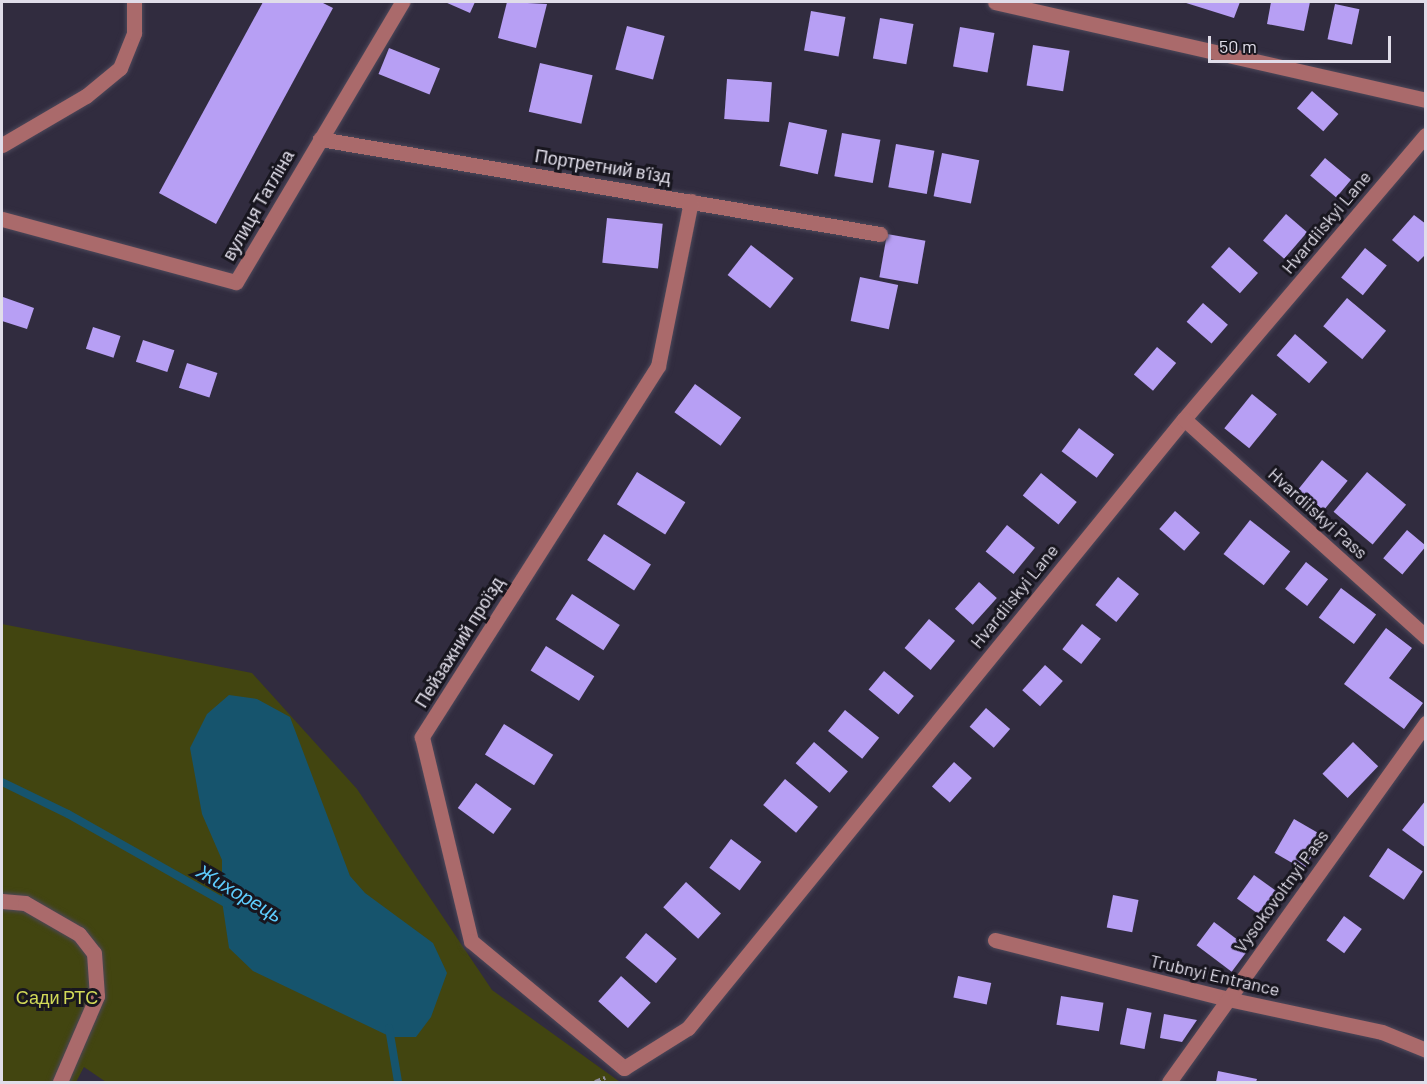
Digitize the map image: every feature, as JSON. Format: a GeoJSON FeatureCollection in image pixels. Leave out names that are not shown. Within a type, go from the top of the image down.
{"type":"FeatureCollection","features":[{"type":"Feature","properties":{"kind":"street"},"geometry":{"type":"LineString","coordinates":[[2,146],[86,96],[120,68],[134,33],[134,2]]}},
{"type":"Feature","properties":{"kind":"street","name":"вулиця Татліна"},"geometry":{"type":"LineString","coordinates":[[2,219],[236,282],[402,2]]}},
{"type":"Feature","properties":{"kind":"street"},"geometry":{"type":"LineString","coordinates":[[995,2],[1425,100]]}},
{"type":"Feature","properties":{"kind":"street","name":"Hvardiiskyi Lane"},"geometry":{"type":"LineString","coordinates":[[624,1068],[688,1028],[1184,419],[1425,135]]}},
{"type":"Feature","properties":{"kind":"street","name":"Портретний в'їзд"},"geometry":{"type":"LineString","coordinates":[[320,139],[880,234]]}},
{"type":"Feature","properties":{"kind":"street","name":"Пейзажний проїзд"},"geometry":{"type":"LineString","coordinates":[[624,1068],[471,941],[422,737],[658,366],[692,201]]}},
{"type":"Feature","properties":{"kind":"street","name":"Hvardiiskyi Pass"},"geometry":{"type":"LineString","coordinates":[[1184,419],[1425,637]]}},
{"type":"Feature","properties":{"kind":"street","name":"Vysokovoltnyi Pass"},"geometry":{"type":"LineString","coordinates":[[1169,1083],[1425,723]]}},
{"type":"Feature","properties":{"kind":"street"},"geometry":{"type":"LineString","coordinates":[[2,901],[25,903],[78,934],[94,953],[97,996],[60,1083]]}},
{"type":"Feature","properties":{"kind":"street","name":"Trubnyi Entrance"},"geometry":{"type":"LineString","coordinates":[[995,940],[1228,999],[1382,1032],[1425,1050]]}},
{"type":"Feature","properties":{"kind":"green space","name":"Сади РТС"},"geometry":{"type":"Polygon","coordinates":[[[2,624],[252,673],[357,789],[492,990],[620,1082],[106,1082],[84,1067],[76,1082],[2,1082],[2,624]]]}},
{"type":"Feature","properties":{"kind":"water"},"geometry":{"type":"Polygon","coordinates":[[[229,695],[257,699],[290,717],[350,876],[365,893],[433,943],[447,973],[431,1017],[416,1037],[391,1037],[253,971],[229,948],[222,901],[222,860],[202,814],[190,748],[207,714],[229,695]]]}},
{"type":"Feature","properties":{"kind":"building"},"geometry":{"type":"Polygon","coordinates":[[[263,2],[321,2],[333,8],[216,224],[159,193],[263,2]]]}},
{"type":"Feature","properties":{"kind":"building"},"geometry":{"type":"Polygon","coordinates":[[[445,2],[475,2],[470,13],[445,2]]]}},
{"type":"Feature","properties":{"kind":"building"},"geometry":{"type":"Polygon","coordinates":[[[507,2],[547,4],[536,48],[498,38],[507,2]]]}},
{"type":"Feature","properties":{"kind":"building"},"geometry":{"type":"Polygon","coordinates":[[[1183,2],[1240,2],[1234,18],[1183,2]]]}},
{"type":"Feature","properties":{"kind":"building"},"geometry":{"type":"Polygon","coordinates":[[[1271,2],[1310,2],[1304,31],[1267,24],[1271,2]]]}},
{"type":"Feature","properties":{"kind":"building"},"geometry":{"type":"Polygon","coordinates":[[[1335,4],[1359,9],[1352,44],[1328,39],[1335,4]]]}},
{"type":"Feature","properties":{"kind":"building"},"geometry":{"type":"Polygon","coordinates":[[[811,11],[845,17],[839,56],[804,50],[811,11]]]}},
{"type":"Feature","properties":{"kind":"building"},"geometry":{"type":"Polygon","coordinates":[[[880,18],[913,24],[906,64],[873,58],[880,18]]]}},
{"type":"Feature","properties":{"kind":"building"},"geometry":{"type":"Polygon","coordinates":[[[627,26],[665,36],[653,80],[615,69],[627,26]]]}},
{"type":"Feature","properties":{"kind":"building"},"geometry":{"type":"Polygon","coordinates":[[[960,27],[994,33],[988,72],[953,66],[960,27]]]}},
{"type":"Feature","properties":{"kind":"building"},"geometry":{"type":"Polygon","coordinates":[[[1033,45],[1070,51],[1063,91],[1027,85],[1033,45]]]}},
{"type":"Feature","properties":{"kind":"building"},"geometry":{"type":"Polygon","coordinates":[[[389,48],[440,69],[430,95],[379,74],[389,48]]]}},
{"type":"Feature","properties":{"kind":"building"},"geometry":{"type":"Polygon","coordinates":[[[540,63],[593,75],[581,124],[529,112],[540,63]]]}},
{"type":"Feature","properties":{"kind":"building"},"geometry":{"type":"Polygon","coordinates":[[[727,79],[772,82],[769,122],[724,119],[727,79]]]}},
{"type":"Feature","properties":{"kind":"building"},"geometry":{"type":"Polygon","coordinates":[[[1312,91],[1338,114],[1323,131],[1297,108],[1312,91]]]}},
{"type":"Feature","properties":{"kind":"building"},"geometry":{"type":"Polygon","coordinates":[[[789,122],[827,130],[818,174],[780,166],[789,122]]]}},
{"type":"Feature","properties":{"kind":"building"},"geometry":{"type":"Polygon","coordinates":[[[842,133],[880,140],[873,183],[834,176],[842,133]]]}},
{"type":"Feature","properties":{"kind":"building"},"geometry":{"type":"Polygon","coordinates":[[[896,144],[934,151],[927,194],[888,187],[896,144]]]}},
{"type":"Feature","properties":{"kind":"building"},"geometry":{"type":"Polygon","coordinates":[[[942,153],[979,160],[971,203],[934,196],[942,153]]]}},
{"type":"Feature","properties":{"kind":"building"},"geometry":{"type":"Polygon","coordinates":[[[1325,158],[1351,180],[1336,197],[1310,176],[1325,158]]]}},
{"type":"Feature","properties":{"kind":"building"},"geometry":{"type":"Polygon","coordinates":[[[1286,214],[1307,232],[1284,259],[1263,240],[1286,214]]]}},
{"type":"Feature","properties":{"kind":"building"},"geometry":{"type":"Polygon","coordinates":[[[1414,215],[1426,224],[1426,254],[1418,262],[1392,240],[1414,215]]]}},
{"type":"Feature","properties":{"kind":"building"},"geometry":{"type":"Polygon","coordinates":[[[607,218],[663,224],[658,269],[602,263],[607,218]]]}},
{"type":"Feature","properties":{"kind":"building"},"geometry":{"type":"Polygon","coordinates":[[[887,234],[925,241],[918,284],[879,277],[887,234]]]}},
{"type":"Feature","properties":{"kind":"building"},"geometry":{"type":"Polygon","coordinates":[[[751,245],[794,278],[770,308],[728,275],[751,245]]]}},
{"type":"Feature","properties":{"kind":"building"},"geometry":{"type":"Polygon","coordinates":[[[1229,247],[1258,273],[1240,293],[1211,267],[1229,247]]]}},
{"type":"Feature","properties":{"kind":"building"},"geometry":{"type":"Polygon","coordinates":[[[1365,248],[1387,266],[1363,295],[1341,278],[1365,248]]]}},
{"type":"Feature","properties":{"kind":"building"},"geometry":{"type":"Polygon","coordinates":[[[860,277],[898,285],[889,329],[851,321],[860,277]]]}},
{"type":"Feature","properties":{"kind":"building"},"geometry":{"type":"Polygon","coordinates":[[[3,297],[34,308],[27,329],[2,321],[3,297]]]}},
{"type":"Feature","properties":{"kind":"building"},"geometry":{"type":"Polygon","coordinates":[[[1347,298],[1386,331],[1362,359],[1323,326],[1347,298]]]}},
{"type":"Feature","properties":{"kind":"building"},"geometry":{"type":"Polygon","coordinates":[[[1203,303],[1228,325],[1212,344],[1187,322],[1203,303]]]}},
{"type":"Feature","properties":{"kind":"building"},"geometry":{"type":"Polygon","coordinates":[[[93,327],[121,336],[113,358],[86,349],[93,327]]]}},
{"type":"Feature","properties":{"kind":"building"},"geometry":{"type":"Polygon","coordinates":[[[1295,334],[1327,362],[1309,383],[1277,355],[1295,334]]]}},
{"type":"Feature","properties":{"kind":"building"},"geometry":{"type":"Polygon","coordinates":[[[143,340],[174,350],[167,372],[136,362],[143,340]]]}},
{"type":"Feature","properties":{"kind":"building"},"geometry":{"type":"Polygon","coordinates":[[[1157,347],[1176,363],[1153,391],[1134,375],[1157,347]]]}},
{"type":"Feature","properties":{"kind":"building"},"geometry":{"type":"Polygon","coordinates":[[[187,363],[217,373],[209,398],[179,388],[187,363]]]}},
{"type":"Feature","properties":{"kind":"building"},"geometry":{"type":"Polygon","coordinates":[[[695,384],[741,418],[721,446],[674,412],[695,384]]]}},
{"type":"Feature","properties":{"kind":"building"},"geometry":{"type":"Polygon","coordinates":[[[1252,394],[1277,414],[1249,448],[1224,428],[1252,394]]]}},
{"type":"Feature","properties":{"kind":"building"},"geometry":{"type":"Polygon","coordinates":[[[1079,428],[1114,454],[1097,478],[1062,451],[1079,428]]]}},
{"type":"Feature","properties":{"kind":"building"},"geometry":{"type":"Polygon","coordinates":[[[1322,460],[1348,481],[1324,510],[1298,490],[1322,460]]]}},
{"type":"Feature","properties":{"kind":"building"},"geometry":{"type":"Polygon","coordinates":[[[637,472],[685,502],[665,534],[617,504],[637,472]]]}},
{"type":"Feature","properties":{"kind":"building"},"geometry":{"type":"Polygon","coordinates":[[[1367,472],[1406,505],[1373,545],[1334,512],[1367,472]]]}},
{"type":"Feature","properties":{"kind":"building"},"geometry":{"type":"Polygon","coordinates":[[[1041,473],[1077,502],[1058,524],[1023,496],[1041,473]]]}},
{"type":"Feature","properties":{"kind":"building"},"geometry":{"type":"Polygon","coordinates":[[[1175,511],[1200,533],[1184,551],[1159,529],[1175,511]]]}},
{"type":"Feature","properties":{"kind":"building"},"geometry":{"type":"Polygon","coordinates":[[[1250,520],[1290,551],[1264,585],[1224,554],[1250,520]]]}},
{"type":"Feature","properties":{"kind":"building"},"geometry":{"type":"Polygon","coordinates":[[[1007,525],[1035,548],[1014,574],[986,551],[1007,525]]]}},
{"type":"Feature","properties":{"kind":"building"},"geometry":{"type":"Polygon","coordinates":[[[1407,530],[1426,546],[1402,574],[1383,558],[1407,530]]]}},
{"type":"Feature","properties":{"kind":"building"},"geometry":{"type":"Polygon","coordinates":[[[604,534],[651,564],[634,590],[587,560],[604,534]]]}},
{"type":"Feature","properties":{"kind":"building"},"geometry":{"type":"Polygon","coordinates":[[[1306,562],[1328,579],[1307,606],[1285,589],[1306,562]]]}},
{"type":"Feature","properties":{"kind":"building"},"geometry":{"type":"Polygon","coordinates":[[[1118,577],[1139,594],[1116,622],[1095,605],[1118,577]]]}},
{"type":"Feature","properties":{"kind":"building"},"geometry":{"type":"Polygon","coordinates":[[[979,582],[997,598],[973,625],[955,609],[979,582]]]}},
{"type":"Feature","properties":{"kind":"building"},"geometry":{"type":"Polygon","coordinates":[[[1341,588],[1376,614],[1354,644],[1319,618],[1341,588]]]}},
{"type":"Feature","properties":{"kind":"building"},"geometry":{"type":"Polygon","coordinates":[[[572,594],[620,625],[603,650],[556,619],[572,594]]]}},
{"type":"Feature","properties":{"kind":"building"},"geometry":{"type":"Polygon","coordinates":[[[929,619],[955,641],[931,670],[905,648],[929,619]]]}},
{"type":"Feature","properties":{"kind":"building"},"geometry":{"type":"Polygon","coordinates":[[[1082,624],[1101,639],[1081,664],[1062,649],[1082,624]]]}},
{"type":"Feature","properties":{"kind":"building"},"geometry":{"type":"Polygon","coordinates":[[[1386,628],[1412,648],[1389,678],[1423,703],[1404,729],[1344,684],[1386,628]]]}},
{"type":"Feature","properties":{"kind":"building"},"geometry":{"type":"Polygon","coordinates":[[[546,646],[594,676],[579,701],[531,671],[546,646]]]}},
{"type":"Feature","properties":{"kind":"building"},"geometry":{"type":"Polygon","coordinates":[[[1045,665],[1063,681],[1040,706],[1022,690],[1045,665]]]}},
{"type":"Feature","properties":{"kind":"building"},"geometry":{"type":"Polygon","coordinates":[[[884,671],[914,696],[898,714],[869,689],[884,671]]]}},
{"type":"Feature","properties":{"kind":"building"},"geometry":{"type":"Polygon","coordinates":[[[986,708],[1010,729],[994,748],[970,727],[986,708]]]}},
{"type":"Feature","properties":{"kind":"building"},"geometry":{"type":"Polygon","coordinates":[[[845,710],[879,738],[862,759],[828,731],[845,710]]]}},
{"type":"Feature","properties":{"kind":"building"},"geometry":{"type":"Polygon","coordinates":[[[504,724],[553,755],[534,785],[485,755],[504,724]]]}},
{"type":"Feature","properties":{"kind":"building"},"geometry":{"type":"Polygon","coordinates":[[[814,742],[848,772],[830,793],[796,763],[814,742]]]}},
{"type":"Feature","properties":{"kind":"building"},"geometry":{"type":"Polygon","coordinates":[[[1353,742],[1378,766],[1348,798],[1322,774],[1353,742]]]}},
{"type":"Feature","properties":{"kind":"building"},"geometry":{"type":"Polygon","coordinates":[[[954,762],[972,778],[950,803],[932,787],[954,762]]]}},
{"type":"Feature","properties":{"kind":"building"},"geometry":{"type":"Polygon","coordinates":[[[785,779],[818,807],[796,833],[763,805],[785,779]]]}},
{"type":"Feature","properties":{"kind":"building"},"geometry":{"type":"Polygon","coordinates":[[[476,783],[512,809],[493,834],[458,808],[476,783]]]}},
{"type":"Feature","properties":{"kind":"building"},"geometry":{"type":"Polygon","coordinates":[[[1426,800],[1426,848],[1402,830],[1426,800]]]}},
{"type":"Feature","properties":{"kind":"building"},"geometry":{"type":"Polygon","coordinates":[[[1294,819],[1323,836],[1304,870],[1274,853],[1294,819]]]}},
{"type":"Feature","properties":{"kind":"building"},"geometry":{"type":"Polygon","coordinates":[[[731,839],[761,862],[740,891],[709,868],[731,839]]]}},
{"type":"Feature","properties":{"kind":"building"},"geometry":{"type":"Polygon","coordinates":[[[1388,848],[1423,871],[1404,900],[1369,876],[1388,848]]]}},
{"type":"Feature","properties":{"kind":"building"},"geometry":{"type":"Polygon","coordinates":[[[1254,875],[1284,897],[1267,920],[1237,898],[1254,875]]]}},
{"type":"Feature","properties":{"kind":"building"},"geometry":{"type":"Polygon","coordinates":[[[686,882],[721,913],[698,939],[663,907],[686,882]]]}},
{"type":"Feature","properties":{"kind":"building"},"geometry":{"type":"Polygon","coordinates":[[[1113,895],[1139,900],[1132,932],[1107,927],[1113,895]]]}},
{"type":"Feature","properties":{"kind":"building"},"geometry":{"type":"Polygon","coordinates":[[[1344,916],[1362,929],[1344,953],[1326,940],[1344,916]]]}},
{"type":"Feature","properties":{"kind":"building"},"geometry":{"type":"Polygon","coordinates":[[[1214,922],[1249,948],[1232,972],[1197,945],[1214,922]]]}},
{"type":"Feature","properties":{"kind":"building"},"geometry":{"type":"Polygon","coordinates":[[[646,933],[677,959],[656,983],[625,958],[646,933]]]}},
{"type":"Feature","properties":{"kind":"building"},"geometry":{"type":"Polygon","coordinates":[[[621,976],[651,1003],[628,1028],[598,1001],[621,976]]]}},
{"type":"Feature","properties":{"kind":"building"},"geometry":{"type":"Polygon","coordinates":[[[958,976],[991,983],[987,1005],[953,998],[958,976]]]}},
{"type":"Feature","properties":{"kind":"building"},"geometry":{"type":"Polygon","coordinates":[[[1061,996],[1103,1003],[1099,1031],[1056,1025],[1061,996]]]}},
{"type":"Feature","properties":{"kind":"building"},"geometry":{"type":"Polygon","coordinates":[[[1127,1008],[1152,1013],[1144,1049],[1120,1044],[1127,1008]]]}},
{"type":"Feature","properties":{"kind":"building"},"geometry":{"type":"Polygon","coordinates":[[[1164,1014],[1197,1020],[1182,1042],[1160,1038],[1164,1014]]]}},
{"type":"Feature","properties":{"kind":"building"},"geometry":{"type":"Polygon","coordinates":[[[1218,1071],[1257,1079],[1256,1082],[1216,1082],[1218,1071]]]}},
{"type":"Feature","properties":{"kind":"waterway","name":"Жихорець"},"geometry":{"type":"LineString","coordinates":[[2,782],[68,814],[229,905]]}},
{"type":"Feature","properties":{"kind":"waterway","name":"Жихорець"},"geometry":{"type":"LineString","coordinates":[[389,1028],[398,1082]]}}]}
